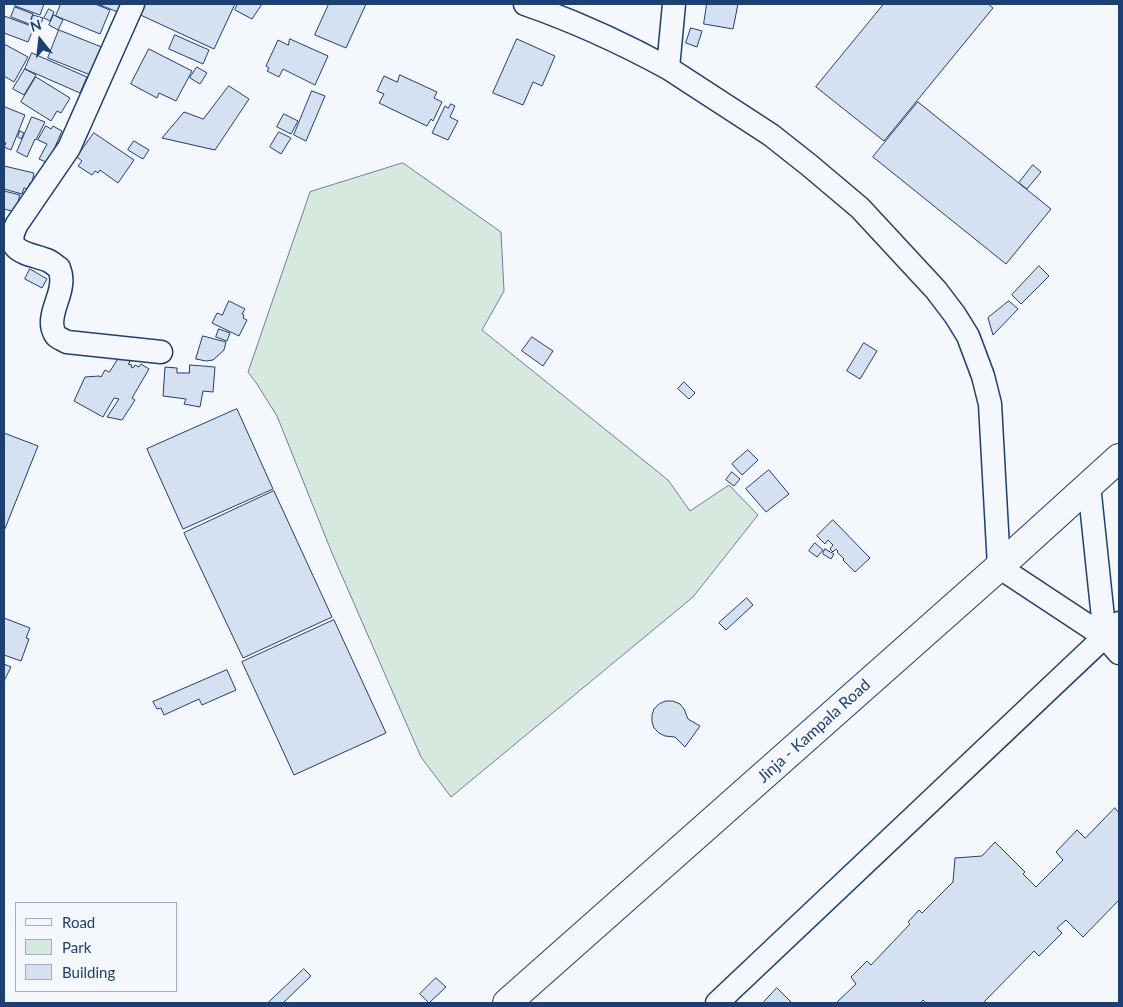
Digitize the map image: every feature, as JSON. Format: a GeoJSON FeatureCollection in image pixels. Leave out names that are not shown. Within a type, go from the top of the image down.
{"type":"FeatureCollection","features":[{"type":"Feature","properties":{"kind":"highway","name":"Jinja - Kampala Road"},"geometry":{"type":"LineString","coordinates":[[506,1003],[1000,567],[1119,458]]}},
{"type":"Feature","properties":{"kind":"street"},"geometry":{"type":"LineString","coordinates":[[133,4],[68,148],[17,224],[13,231],[12,239],[22,253],[48,261],[59,268],[62,284],[52,316],[54,332],[58,338],[67,342],[161,352]]}},
{"type":"Feature","properties":{"kind":"street"},"geometry":{"type":"LineString","coordinates":[[525,4],[555,14],[607,37],[668,68],[771,135],[860,208],[936,290],[956,315],[968,336],[983,376],[990,404],[1000,567],[1114,638]]}},
{"type":"Feature","properties":{"kind":"street"},"geometry":{"type":"LineString","coordinates":[[668,68],[674,4]]}},
{"type":"Feature","properties":{"kind":"street"},"geometry":{"type":"LineString","coordinates":[[1090,485],[1114,638]]}},
{"type":"Feature","properties":{"kind":"street"},"geometry":{"type":"LineString","coordinates":[[718,1003],[1114,638]]}},
{"type":"Feature","properties":{"kind":"green space"},"geometry":{"type":"Polygon","coordinates":[[[403,163],[501,232],[504,291],[482,330],[668,480],[690,511],[729,485],[758,515],[693,597],[451,797],[421,757],[332,553],[277,416],[248,372],[310,192],[403,163]]]}},
{"type":"Feature","properties":{"kind":"building"},"geometry":{"type":"Polygon","coordinates":[[[16,4],[44,4],[40,15],[15,6],[16,4]]]}},
{"type":"Feature","properties":{"kind":"building"},"geometry":{"type":"Polygon","coordinates":[[[61,4],[95,4],[110,10],[100,34],[56,16],[61,4]]]}},
{"type":"Feature","properties":{"kind":"building"},"geometry":{"type":"Polygon","coordinates":[[[98,4],[128,4],[124,14],[98,4]]]}},
{"type":"Feature","properties":{"kind":"building"},"geometry":{"type":"Polygon","coordinates":[[[138,4],[235,4],[214,49],[134,12],[138,4]]]}},
{"type":"Feature","properties":{"kind":"building"},"geometry":{"type":"Polygon","coordinates":[[[238,4],[262,4],[252,19],[235,10],[238,4]]]}},
{"type":"Feature","properties":{"kind":"building"},"geometry":{"type":"Polygon","coordinates":[[[329,4],[366,4],[346,48],[315,35],[329,4]]]}},
{"type":"Feature","properties":{"kind":"building"},"geometry":{"type":"Polygon","coordinates":[[[707,4],[738,4],[733,29],[704,24],[707,4]]]}},
{"type":"Feature","properties":{"kind":"building"},"geometry":{"type":"Polygon","coordinates":[[[884,4],[988,4],[993,8],[884,141],[816,87],[884,4]]]}},
{"type":"Feature","properties":{"kind":"building"},"geometry":{"type":"Polygon","coordinates":[[[15,7],[33,14],[29,24],[11,17],[15,7]]]}},
{"type":"Feature","properties":{"kind":"building"},"geometry":{"type":"Polygon","coordinates":[[[49,9],[54,12],[50,21],[44,18],[49,9]]]}},
{"type":"Feature","properties":{"kind":"building"},"geometry":{"type":"Polygon","coordinates":[[[33,15],[43,18],[40,26],[31,22],[33,15]]]}},
{"type":"Feature","properties":{"kind":"building"},"geometry":{"type":"Polygon","coordinates":[[[54,15],[63,20],[58,30],[49,25],[54,15]]]}},
{"type":"Feature","properties":{"kind":"building"},"geometry":{"type":"Polygon","coordinates":[[[4,16],[34,27],[28,42],[4,33],[4,16]]]}},
{"type":"Feature","properties":{"kind":"building"},"geometry":{"type":"Polygon","coordinates":[[[691,28],[702,31],[697,47],[686,43],[691,28]]]}},
{"type":"Feature","properties":{"kind":"building"},"geometry":{"type":"Polygon","coordinates":[[[59,30],[104,48],[93,76],[48,58],[59,30]]]}},
{"type":"Feature","properties":{"kind":"building"},"geometry":{"type":"Polygon","coordinates":[[[175,35],[209,50],[203,64],[169,49],[175,35]]]}},
{"type":"Feature","properties":{"kind":"building"},"geometry":{"type":"Polygon","coordinates":[[[290,39],[328,56],[315,85],[283,69],[279,77],[267,71],[269,68],[266,66],[278,40],[288,45],[290,39]]]}},
{"type":"Feature","properties":{"kind":"building"},"geometry":{"type":"Polygon","coordinates":[[[517,39],[555,56],[542,86],[533,82],[523,105],[493,93],[517,39]]]}},
{"type":"Feature","properties":{"kind":"building"},"geometry":{"type":"Polygon","coordinates":[[[4,44],[28,57],[14,82],[4,76],[4,44]]]}},
{"type":"Feature","properties":{"kind":"building"},"geometry":{"type":"Polygon","coordinates":[[[149,49],[192,71],[176,101],[159,93],[157,98],[131,84],[149,49]]]}},
{"type":"Feature","properties":{"kind":"building"},"geometry":{"type":"Polygon","coordinates":[[[32,53],[87,77],[80,93],[25,69],[32,53]]]}},
{"type":"Feature","properties":{"kind":"building"},"geometry":{"type":"Polygon","coordinates":[[[197,67],[207,73],[200,84],[190,78],[197,67]]]}},
{"type":"Feature","properties":{"kind":"building"},"geometry":{"type":"Polygon","coordinates":[[[25,69],[36,75],[24,95],[13,89],[25,69]]]}},
{"type":"Feature","properties":{"kind":"building"},"geometry":{"type":"Polygon","coordinates":[[[400,75],[437,92],[434,98],[442,102],[433,121],[431,119],[427,126],[379,103],[384,94],[377,91],[384,76],[397,82],[400,75]]]}},
{"type":"Feature","properties":{"kind":"building"},"geometry":{"type":"Polygon","coordinates":[[[36,77],[70,98],[61,113],[57,111],[51,121],[21,102],[36,77]]]}},
{"type":"Feature","properties":{"kind":"building"},"geometry":{"type":"Polygon","coordinates":[[[229,86],[249,99],[215,150],[162,138],[184,112],[203,119],[229,86]]]}},
{"type":"Feature","properties":{"kind":"building"},"geometry":{"type":"Polygon","coordinates":[[[312,91],[325,96],[306,141],[294,135],[312,91]]]}},
{"type":"Feature","properties":{"kind":"building"},"geometry":{"type":"Polygon","coordinates":[[[918,102],[1051,209],[1006,264],[873,157],[918,102]]]}},
{"type":"Feature","properties":{"kind":"building"},"geometry":{"type":"Polygon","coordinates":[[[451,104],[455,106],[450,117],[458,121],[448,140],[432,133],[445,106],[448,108],[451,104]]]}},
{"type":"Feature","properties":{"kind":"building"},"geometry":{"type":"Polygon","coordinates":[[[5,107],[25,115],[11,150],[4,147],[6,143],[4,142],[5,107]]]}},
{"type":"Feature","properties":{"kind":"building"},"geometry":{"type":"Polygon","coordinates":[[[284,114],[298,121],[291,134],[277,127],[284,114]]]}},
{"type":"Feature","properties":{"kind":"building"},"geometry":{"type":"Polygon","coordinates":[[[32,117],[45,122],[27,157],[17,152],[32,117]]]}},
{"type":"Feature","properties":{"kind":"building"},"geometry":{"type":"Polygon","coordinates":[[[46,126],[51,129],[53,126],[62,131],[48,163],[39,159],[47,144],[38,140],[46,126]]]}},
{"type":"Feature","properties":{"kind":"building"},"geometry":{"type":"Polygon","coordinates":[[[20,131],[24,133],[21,139],[18,137],[20,131]]]}},
{"type":"Feature","properties":{"kind":"building"},"geometry":{"type":"Polygon","coordinates":[[[279,132],[291,138],[281,154],[270,147],[279,132]]]}},
{"type":"Feature","properties":{"kind":"building"},"geometry":{"type":"Polygon","coordinates":[[[94,133],[134,160],[118,183],[100,170],[98,173],[95,171],[92,175],[78,166],[82,161],[77,157],[94,133]]]}},
{"type":"Feature","properties":{"kind":"building"},"geometry":{"type":"Polygon","coordinates":[[[134,141],[149,150],[143,159],[128,150],[134,141]]]}},
{"type":"Feature","properties":{"kind":"building"},"geometry":{"type":"Polygon","coordinates":[[[1033,165],[1041,172],[1027,189],[1019,183],[1033,165]]]}},
{"type":"Feature","properties":{"kind":"building"},"geometry":{"type":"Polygon","coordinates":[[[4,166],[34,173],[32,183],[30,183],[28,189],[24,188],[22,194],[4,189],[4,166]]]}},
{"type":"Feature","properties":{"kind":"building"},"geometry":{"type":"Polygon","coordinates":[[[4,191],[20,195],[15,212],[4,209],[4,191]]]}},
{"type":"Feature","properties":{"kind":"building"},"geometry":{"type":"Polygon","coordinates":[[[1039,266],[1049,276],[1021,304],[1012,295],[1039,266]]]}},
{"type":"Feature","properties":{"kind":"building"},"geometry":{"type":"Polygon","coordinates":[[[30,269],[47,279],[42,288],[25,279],[30,269]]]}},
{"type":"Feature","properties":{"kind":"building"},"geometry":{"type":"Polygon","coordinates":[[[229,301],[245,309],[242,314],[244,315],[243,318],[247,320],[239,336],[212,323],[217,313],[222,315],[229,301]]]}},
{"type":"Feature","properties":{"kind":"building"},"geometry":{"type":"Polygon","coordinates":[[[1009,301],[1018,309],[993,335],[988,318],[1009,301]]]}},
{"type":"Feature","properties":{"kind":"building"},"geometry":{"type":"Polygon","coordinates":[[[219,329],[230,333],[227,341],[216,337],[219,329]]]}},
{"type":"Feature","properties":{"kind":"building"},"geometry":{"type":"Polygon","coordinates":[[[203,336],[226,342],[224,350],[213,360],[196,359],[203,336]]]}},
{"type":"Feature","properties":{"kind":"building"},"geometry":{"type":"Polygon","coordinates":[[[532,337],[553,351],[543,366],[522,351],[532,337]]]}},
{"type":"Feature","properties":{"kind":"building"},"geometry":{"type":"Polygon","coordinates":[[[864,343],[877,351],[860,379],[847,371],[864,343]]]}},
{"type":"Feature","properties":{"kind":"building"},"geometry":{"type":"Polygon","coordinates":[[[122,353],[130,362],[128,364],[132,365],[131,367],[133,368],[135,365],[139,367],[141,364],[149,369],[132,398],[135,400],[122,420],[107,417],[119,399],[114,398],[103,417],[74,401],[85,377],[101,377],[105,370],[109,372],[122,353]]]}},
{"type":"Feature","properties":{"kind":"building"},"geometry":{"type":"Polygon","coordinates":[[[190,365],[215,367],[213,392],[203,391],[200,407],[184,404],[186,399],[163,396],[165,367],[177,368],[177,373],[189,373],[190,365]]]}},
{"type":"Feature","properties":{"kind":"building"},"geometry":{"type":"Polygon","coordinates":[[[684,382],[695,393],[689,399],[678,389],[684,382]]]}},
{"type":"Feature","properties":{"kind":"building"},"geometry":{"type":"Polygon","coordinates":[[[237,409],[273,489],[183,529],[147,449],[237,409]]]}},
{"type":"Feature","properties":{"kind":"building"},"geometry":{"type":"Polygon","coordinates":[[[4,433],[38,446],[4,531],[4,433]]]}},
{"type":"Feature","properties":{"kind":"building"},"geometry":{"type":"Polygon","coordinates":[[[748,450],[758,460],[742,475],[732,464],[748,450]]]}},
{"type":"Feature","properties":{"kind":"building"},"geometry":{"type":"Polygon","coordinates":[[[769,470],[789,494],[766,512],[746,489],[769,470]]]}},
{"type":"Feature","properties":{"kind":"building"},"geometry":{"type":"Polygon","coordinates":[[[732,472],[740,479],[734,486],[726,480],[732,472]]]}},
{"type":"Feature","properties":{"kind":"building"},"geometry":{"type":"Polygon","coordinates":[[[274,491],[332,617],[243,658],[184,533],[274,491]]]}},
{"type":"Feature","properties":{"kind":"building"},"geometry":{"type":"Polygon","coordinates":[[[833,520],[870,558],[855,572],[843,560],[836,549],[833,552],[830,549],[833,545],[828,540],[825,544],[817,536],[833,520]]]}},
{"type":"Feature","properties":{"kind":"building"},"geometry":{"type":"Polygon","coordinates":[[[815,543],[823,550],[817,557],[809,551],[815,543]]]}},
{"type":"Feature","properties":{"kind":"building"},"geometry":{"type":"Polygon","coordinates":[[[825,549],[834,554],[831,559],[823,554],[825,549]]]}},
{"type":"Feature","properties":{"kind":"building"},"geometry":{"type":"Polygon","coordinates":[[[747,598],[753,605],[726,630],[719,623],[747,598]]]}},
{"type":"Feature","properties":{"kind":"building"},"geometry":{"type":"Polygon","coordinates":[[[4,618],[30,628],[26,638],[29,639],[21,661],[4,655],[4,618]]]}},
{"type":"Feature","properties":{"kind":"building"},"geometry":{"type":"Polygon","coordinates":[[[334,620],[386,733],[294,775],[242,662],[334,620]]]}},
{"type":"Feature","properties":{"kind":"building"},"geometry":{"type":"Polygon","coordinates":[[[4,664],[11,667],[4,681],[4,664]]]}},
{"type":"Feature","properties":{"kind":"building"},"geometry":{"type":"Polygon","coordinates":[[[227,670],[236,690],[202,705],[199,699],[164,715],[161,708],[157,709],[153,702],[227,670]]]}},
{"type":"Feature","properties":{"kind":"building"},"geometry":{"type":"Polygon","coordinates":[[[666,701],[680,704],[688,719],[700,726],[685,747],[675,737],[665,736],[654,728],[652,715],[654,709],[666,701]]]}},
{"type":"Feature","properties":{"kind":"building"},"geometry":{"type":"Polygon","coordinates":[[[1115,808],[1119,813],[1119,900],[1083,937],[1066,920],[1057,928],[1062,933],[1039,956],[1034,951],[983,1003],[926,1003],[923,1000],[920,1003],[836,1003],[856,984],[851,977],[867,961],[871,965],[910,924],[908,922],[919,910],[922,913],[953,882],[955,858],[982,856],[995,842],[1025,872],[1023,874],[1036,887],[1063,860],[1056,852],[1077,830],[1085,838],[1115,808]]]}},
{"type":"Feature","properties":{"kind":"building"},"geometry":{"type":"Polygon","coordinates":[[[304,969],[311,976],[283,1003],[268,1003],[304,969]]]}},
{"type":"Feature","properties":{"kind":"building"},"geometry":{"type":"Polygon","coordinates":[[[436,978],[446,987],[429,1003],[420,994],[436,978]]]}},
{"type":"Feature","properties":{"kind":"building"},"geometry":{"type":"Polygon","coordinates":[[[777,988],[792,1003],[763,1003],[777,988]]]}}]}
